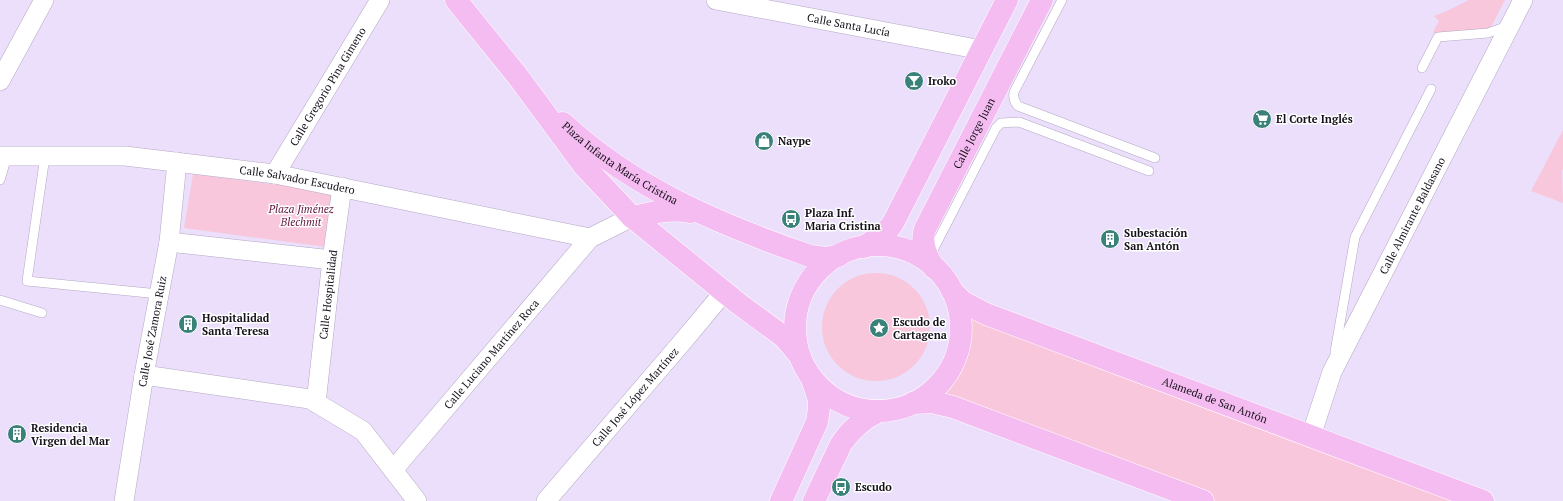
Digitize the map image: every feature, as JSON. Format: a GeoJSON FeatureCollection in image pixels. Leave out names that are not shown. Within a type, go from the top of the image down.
{"type":"FeatureCollection","features":[{"type":"Feature","properties":{"kind":"main road"},"geometry":{"type":"LineString","coordinates":[[864,247],[888,231],[893,223],[1007,0]]}},
{"type":"Feature","properties":{"kind":"main road","name":"Calle Jorge Juan"},"geometry":{"type":"LineString","coordinates":[[934,267],[924,246],[923,239],[925,229],[1042,0]]}},
{"type":"Feature","properties":{"kind":"main road"},"geometry":{"type":"LineString","coordinates":[[459,1],[519,78]]}},
{"type":"Feature","properties":{"kind":"main road","name":"Plaza Infanta María Cristina"},"geometry":{"type":"LineString","coordinates":[[519,78],[584,166],[632,218],[724,292],[784,337],[800,356]]}},
{"type":"Feature","properties":{"kind":"main road","name":"Plaza Infanta María Cristina"},"geometry":{"type":"LineString","coordinates":[[519,78],[568,128],[606,158],[643,183],[710,218],[810,256],[825,258],[838,256]]}},
{"type":"Feature","properties":{"kind":"main road"},"geometry":{"type":"LineString","coordinates":[[632,218],[661,211],[676,210],[695,213],[710,218]]}},
{"type":"Feature","properties":{"kind":"main road","name":"Plaza Infanta María Cristina"},"geometry":{"type":"LineString","coordinates":[[886,246],[903,250],[920,257],[934,267],[952,291],[960,322],[960,338],[955,357],[939,384],[927,395],[913,403],[895,409],[879,411],[855,408],[840,402],[823,391],[812,379],[804,366],[796,340],[795,324],[803,293],[821,268],[848,251],[864,247],[886,246]]}},
{"type":"Feature","properties":{"kind":"main road","name":"Alameda de San Antón"},"geometry":{"type":"LineString","coordinates":[[952,291],[963,302],[986,314],[1483,501]]}},
{"type":"Feature","properties":{"kind":"main road"},"geometry":{"type":"LineString","coordinates":[[781,501],[814,429],[818,416],[819,400],[812,379]]}},
{"type":"Feature","properties":{"kind":"main road"},"geometry":{"type":"LineString","coordinates":[[913,403],[932,402],[953,406],[1203,501]]}},
{"type":"Feature","properties":{"kind":"main road"},"geometry":{"type":"LineString","coordinates":[[814,501],[846,436],[857,424],[879,411]]}},
{"type":"Feature","properties":{"kind":"street"},"geometry":{"type":"LineString","coordinates":[[0,81],[44,0]]}},
{"type":"Feature","properties":{"kind":"street","name":"Calle Gregorio Pina Gimeno"},"geometry":{"type":"LineString","coordinates":[[275,174],[380,0]]}},
{"type":"Feature","properties":{"kind":"street","name":"Calle Santa Lucía"},"geometry":{"type":"LineString","coordinates":[[716,0],[982,50]]}},
{"type":"Feature","properties":{"kind":"street","name":"Calle Almirante Baldasano"},"geometry":{"type":"LineString","coordinates":[[1311,436],[1332,372],[1523,0]]}},
{"type":"Feature","properties":{"kind":"street","name":"Calle Salvador Escudero"},"geometry":{"type":"LineString","coordinates":[[4,156],[125,156],[275,174],[590,238]]}},
{"type":"Feature","properties":{"kind":"street","name":"Calle José Zamora Ruiz"},"geometry":{"type":"LineString","coordinates":[[124,501],[144,375],[169,242],[177,162]]}},
{"type":"Feature","properties":{"kind":"street","name":"Calle Hospitalidad"},"geometry":{"type":"LineString","coordinates":[[316,403],[332,260],[342,188]]}},
{"type":"Feature","properties":{"kind":"street"},"geometry":{"type":"LineString","coordinates":[[590,238],[632,218]]}},
{"type":"Feature","properties":{"kind":"street","name":"Calle Luciano Martínez Roca"},"geometry":{"type":"LineString","coordinates":[[393,470],[590,238]]}},
{"type":"Feature","properties":{"kind":"street"},"geometry":{"type":"LineString","coordinates":[[169,242],[332,260]]}},
{"type":"Feature","properties":{"kind":"street","name":"Calle José López Martínez"},"geometry":{"type":"LineString","coordinates":[[546,501],[724,292]]}},
{"type":"Feature","properties":{"kind":"street"},"geometry":{"type":"LineString","coordinates":[[144,375],[310,399],[363,431],[417,501]]}},
{"type":"Feature","properties":{"kind":"lane"},"geometry":{"type":"LineString","coordinates":[[1062,0],[1014,92],[1013,97],[1015,102],[1018,106],[1155,158]]}},
{"type":"Feature","properties":{"kind":"lane"},"geometry":{"type":"LineString","coordinates":[[1422,68],[1438,37],[1488,33],[1510,25]]}},
{"type":"Feature","properties":{"kind":"lane"},"geometry":{"type":"LineString","coordinates":[[1332,372],[1355,237],[1431,89]]}},
{"type":"Feature","properties":{"kind":"lane"},"geometry":{"type":"LineString","coordinates":[[934,267],[933,250],[996,128],[1001,123],[1019,122],[1149,171]]}},
{"type":"Feature","properties":{"kind":"lane"},"geometry":{"type":"LineString","coordinates":[[0,180],[4,156]]}},
{"type":"Feature","properties":{"kind":"lane"},"geometry":{"type":"LineString","coordinates":[[45,156],[27,280],[159,294]]}},
{"type":"Feature","properties":{"kind":"lane"},"geometry":{"type":"LineString","coordinates":[[0,300],[42,313]]}},
{"type":"Feature","properties":{"kind":"green space"},"geometry":{"type":"Polygon","coordinates":[[[1469,0],[1505,0],[1488,33],[1438,37],[1433,32],[1439,21],[1434,16],[1469,0]]]}},
{"type":"Feature","properties":{"kind":"green space"},"geometry":{"type":"Polygon","coordinates":[[[1563,130],[1562,171],[1563,203],[1531,191],[1563,130]]]}},
{"type":"Feature","properties":{"kind":"green space","name":"Plaza Jiménez Blechmit"},"geometry":{"type":"Polygon","coordinates":[[[193,174],[333,192],[326,247],[184,228],[193,174]]]}},
{"type":"Feature","properties":{"kind":"green space"},"geometry":{"type":"Polygon","coordinates":[[[876,273],[897,277],[914,289],[926,306],[930,327],[926,348],[914,365],[897,377],[876,381],[855,377],[838,365],[826,348],[822,327],[826,306],[838,289],[855,277],[876,273]]]}},
{"type":"Feature","properties":{"kind":"green space"},"geometry":{"type":"Polygon","coordinates":[[[957,306],[1483,501],[1203,501],[927,395],[944,376],[956,355],[960,332],[957,306]]]}},
{"type":"Feature","properties":{"kind":"place","name":"Iroko"},"geometry":{"type":"Point","coordinates":[914,81]}},
{"type":"Feature","properties":{"kind":"place","name":"El Corte Inglés"},"geometry":{"type":"Point","coordinates":[1262,119]}},
{"type":"Feature","properties":{"kind":"place","name":"Naype"},"geometry":{"type":"Point","coordinates":[764,141]}},
{"type":"Feature","properties":{"kind":"place","name":"Plaza Inf. Maria Cristina"},"geometry":{"type":"Point","coordinates":[791,219]}},
{"type":"Feature","properties":{"kind":"place","name":"Subestación San Antón"},"geometry":{"type":"Point","coordinates":[1110,239]}},
{"type":"Feature","properties":{"kind":"place","name":"Hospitalidad Santa Teresa"},"geometry":{"type":"Point","coordinates":[188,324]}},
{"type":"Feature","properties":{"kind":"place","name":"Escudo de Cartagena"},"geometry":{"type":"Point","coordinates":[879,328]}},
{"type":"Feature","properties":{"kind":"place","name":"Residencia Virgen del Mar"},"geometry":{"type":"Point","coordinates":[17,434]}},
{"type":"Feature","properties":{"kind":"place","name":"Escudo"},"geometry":{"type":"Point","coordinates":[841,487]}}]}
